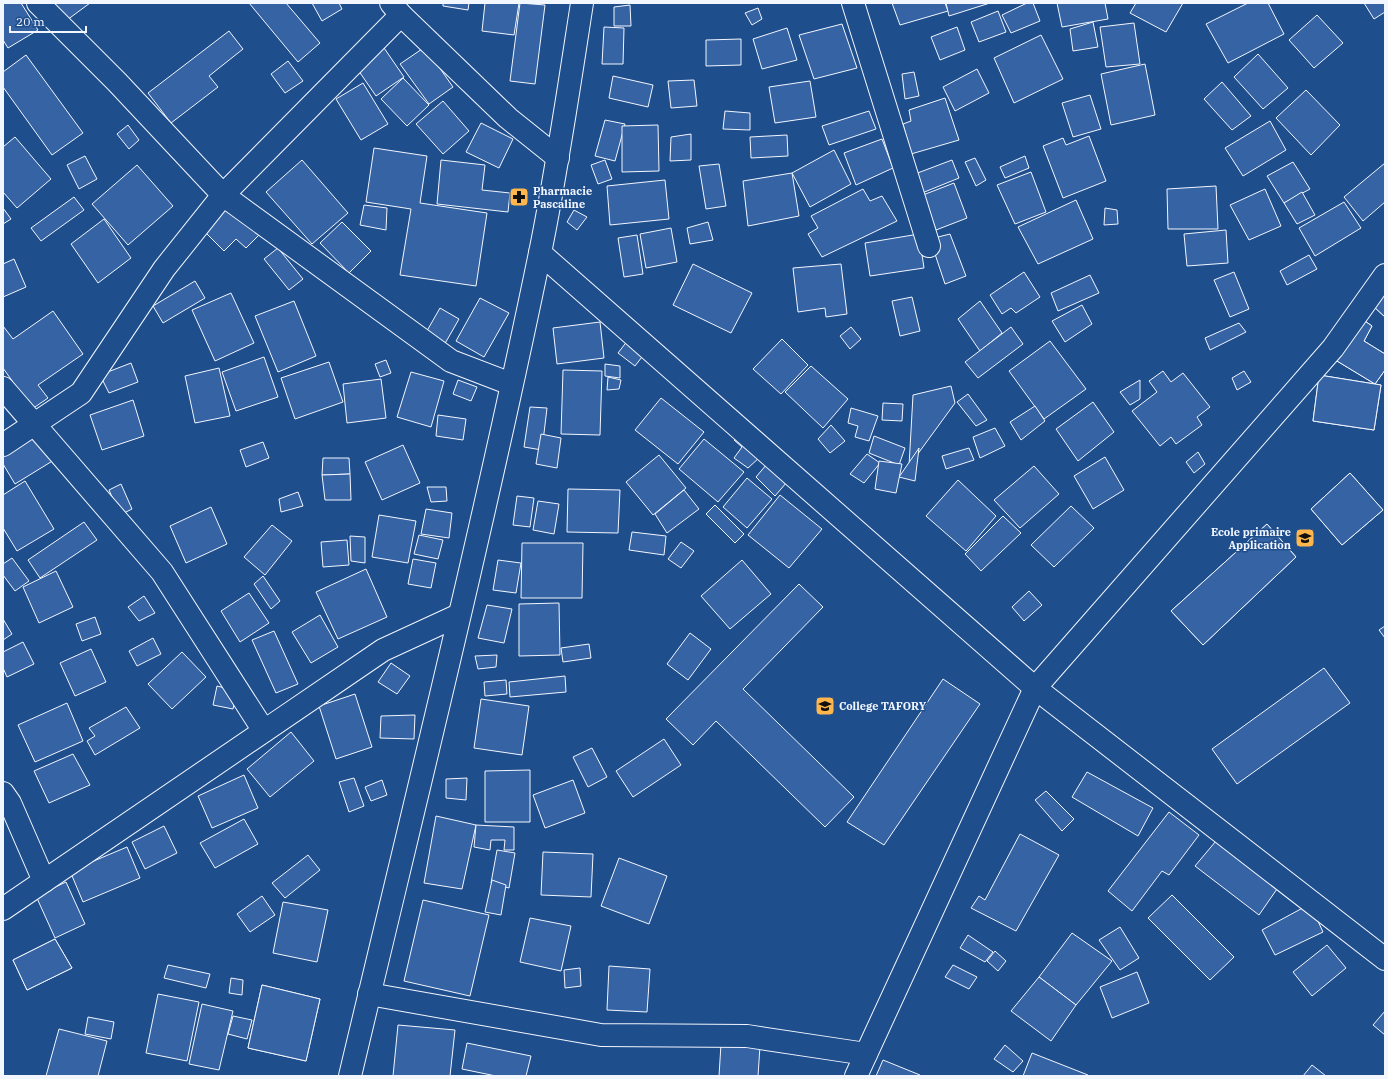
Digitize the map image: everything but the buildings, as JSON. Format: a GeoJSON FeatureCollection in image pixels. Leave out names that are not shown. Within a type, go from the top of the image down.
{"type":"FeatureCollection","features":[{"type":"Feature","properties":{"kind":"street"},"geometry":{"type":"LineString","coordinates":[[38,3],[117,82],[223,195],[451,362],[511,384]]}},
{"type":"Feature","properties":{"kind":"street"},"geometry":{"type":"LineString","coordinates":[[350,1076],[459,615],[540,253],[558,158],[582,3]]}},
{"type":"Feature","properties":{"kind":"street"},"geometry":{"type":"LineString","coordinates":[[853,3],[929,246]]}},
{"type":"Feature","properties":{"kind":"street"},"geometry":{"type":"LineString","coordinates":[[3,445],[81,393],[164,269],[223,195],[396,9],[508,118],[558,158]]}},
{"type":"Feature","properties":{"kind":"street"},"geometry":{"type":"LineString","coordinates":[[540,253],[1035,688],[1385,959]]}},
{"type":"Feature","properties":{"kind":"street"},"geometry":{"type":"LineString","coordinates":[[856,1076],[1035,688],[1333,348],[1385,275]]}},
{"type":"Feature","properties":{"kind":"street"},"geometry":{"type":"LineString","coordinates":[[3,388],[162,572],[264,731]]}},
{"type":"Feature","properties":{"kind":"street"},"geometry":{"type":"LineString","coordinates":[[3,909],[383,650],[459,615]]}},
{"type":"Feature","properties":{"kind":"street"},"geometry":{"type":"LineString","coordinates":[[3,793],[10,803],[44,881]]}},
{"type":"Feature","properties":{"kind":"street"},"geometry":{"type":"LineString","coordinates":[[369,994],[601,1035],[747,1036],[866,1054]]}},
{"type":"Feature","properties":{"kind":"place","name":"Pharmacie Pascaline"},"geometry":{"type":"Point","coordinates":[519,197]}},
{"type":"Feature","properties":{"kind":"place","name":"Ecole primaire Application"},"geometry":{"type":"Point","coordinates":[1305,538]}},
{"type":"Feature","properties":{"kind":"place","name":"College TAFORY"},"geometry":{"type":"Point","coordinates":[825,706]}}]}
